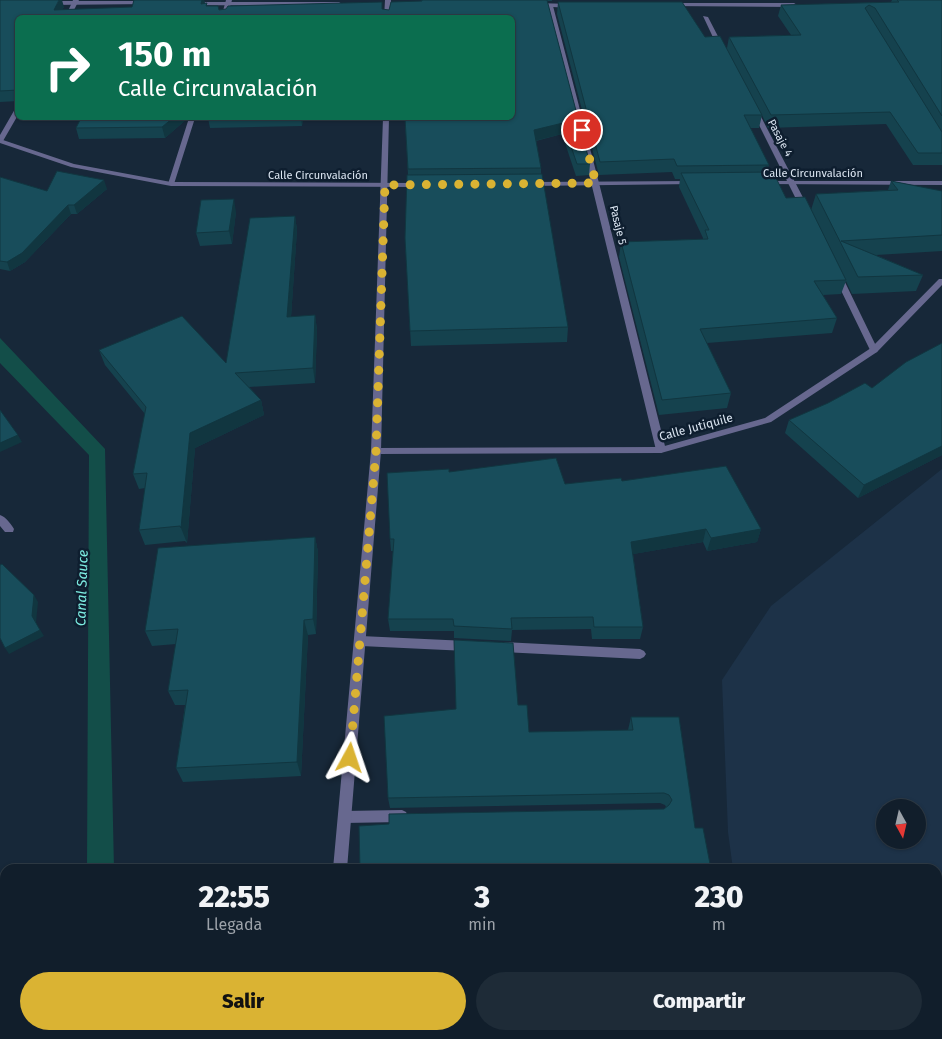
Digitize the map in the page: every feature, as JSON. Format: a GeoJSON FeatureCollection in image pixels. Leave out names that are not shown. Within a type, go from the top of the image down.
{"type":"FeatureCollection","features":[{"type":"Feature","properties":{"kind":"street"},"geometry":{"type":"LineString","coordinates":[[68,15],[75,1]]}},
{"type":"Feature","properties":{"kind":"street"},"geometry":{"type":"LineString","coordinates":[[37,3],[75,1],[152,3]]}},
{"type":"Feature","properties":{"kind":"street"},"geometry":{"type":"LineString","coordinates":[[225,15],[229,2]]}},
{"type":"Feature","properties":{"kind":"street"},"geometry":{"type":"LineString","coordinates":[[388,2],[388,15]]}},
{"type":"Feature","properties":{"kind":"street"},"geometry":{"type":"LineString","coordinates":[[378,4],[388,2],[397,4]]}},
{"type":"Feature","properties":{"kind":"street"},"geometry":{"type":"LineString","coordinates":[[180,3],[348,4]]}},
{"type":"Feature","properties":{"kind":"street"},"geometry":{"type":"LineString","coordinates":[[531,5],[580,6]]}},
{"type":"Feature","properties":{"kind":"street"},"geometry":{"type":"LineString","coordinates":[[668,5],[804,5]]}},
{"type":"Feature","properties":{"kind":"street","name":"Pasaje 5"},"geometry":{"type":"LineString","coordinates":[[550,6],[596,183],[661,450]]}},
{"type":"Feature","properties":{"kind":"street"},"geometry":{"type":"LineString","coordinates":[[705,17],[723,52]]}},
{"type":"Feature","properties":{"kind":"street","name":"Pasaje 4"},"geometry":{"type":"LineString","coordinates":[[751,104],[809,217]]}},
{"type":"Feature","properties":{"kind":"street"},"geometry":{"type":"LineString","coordinates":[[0,141],[15,115]]}},
{"type":"Feature","properties":{"kind":"street"},"geometry":{"type":"LineString","coordinates":[[171,184],[191,120]]}},
{"type":"Feature","properties":{"kind":"street"},"geometry":{"type":"LineString","coordinates":[[340,864],[376,451],[386,120]]}},
{"type":"Feature","properties":{"kind":"street","name":"Calle Circunvalación"},"geometry":{"type":"LineString","coordinates":[[0,141],[73,166],[171,184],[424,185]]}},
{"type":"Feature","properties":{"kind":"street","name":"Calle Circunvalación"},"geometry":{"type":"LineString","coordinates":[[753,182],[942,183]]}},
{"type":"Feature","properties":{"kind":"street"},"geometry":{"type":"LineString","coordinates":[[520,184],[704,183]]}},
{"type":"Feature","properties":{"kind":"street"},"geometry":{"type":"LineString","coordinates":[[835,270],[874,350]]}},
{"type":"Feature","properties":{"kind":"street","name":"Calle Jutiquile"},"geometry":{"type":"LineString","coordinates":[[376,451],[661,450],[768,420],[874,350],[942,281]]}},
{"type":"Feature","properties":{"kind":"street"},"geometry":{"type":"LineString","coordinates":[[0,519],[9,529]]}},
{"type":"Feature","properties":{"kind":"street"},"geometry":{"type":"LineString","coordinates":[[361,641],[640,654]]}},
{"type":"Feature","properties":{"kind":"street"},"geometry":{"type":"LineString","coordinates":[[344,817],[413,816]]}},
{"type":"Feature","properties":{"kind":"shaded area"},"geometry":{"type":"Polygon","coordinates":[[[0,338],[105,449],[114,864],[87,864],[89,455],[0,363],[0,338]]]}},
{"type":"Feature","properties":{"kind":"shaded area"},"geometry":{"type":"Polygon","coordinates":[[[942,469],[942,864],[732,864],[728,832],[722,680],[771,606],[942,469]]]}},
{"type":"Feature","properties":{"kind":"building"},"geometry":{"type":"Polygon","coordinates":[[[0,0],[59,0],[54,10],[132,7],[134,0],[202,0],[201,4],[207,3],[206,6],[218,6],[219,10],[226,9],[228,6],[382,2],[382,9],[389,10],[391,2],[422,0],[547,0],[590,164],[577,164],[563,123],[534,130],[541,168],[408,169],[405,120],[515,120],[515,15],[15,15],[15,90],[0,91],[0,0]]]}},
{"type":"Feature","properties":{"kind":"building"},"geometry":{"type":"Polygon","coordinates":[[[897,0],[942,0],[942,116],[875,8],[869,5],[865,8],[942,132],[942,153],[918,153],[890,112],[771,115],[729,37],[801,35],[781,5],[899,2],[897,0]]]}},
{"type":"Feature","properties":{"kind":"building"},"geometry":{"type":"Polygon","coordinates":[[[558,2],[682,2],[705,37],[720,36],[762,115],[744,115],[769,165],[677,166],[674,159],[600,162],[558,2]]]}},
{"type":"Feature","properties":{"kind":"building"},"geometry":{"type":"Polygon","coordinates":[[[80,120],[171,120],[162,127],[76,128],[80,120]]]}},
{"type":"Feature","properties":{"kind":"building"},"geometry":{"type":"Polygon","coordinates":[[[57,171],[104,180],[74,205],[68,205],[22,253],[7,262],[0,261],[0,177],[47,191],[57,171]]]}},
{"type":"Feature","properties":{"kind":"building"},"geometry":{"type":"Polygon","coordinates":[[[773,172],[786,198],[805,197],[846,280],[814,281],[837,318],[700,329],[731,393],[662,400],[621,242],[708,239],[705,230],[709,230],[681,173],[773,172]]]}},
{"type":"Feature","properties":{"kind":"building"},"geometry":{"type":"Polygon","coordinates":[[[542,174],[568,327],[410,331],[405,238],[407,175],[542,174]]]}},
{"type":"Feature","properties":{"kind":"building"},"geometry":{"type":"Polygon","coordinates":[[[891,181],[942,191],[942,235],[841,241],[923,275],[858,277],[816,194],[898,190],[891,181]]]}},
{"type":"Feature","properties":{"kind":"building"},"geometry":{"type":"Polygon","coordinates":[[[234,199],[229,231],[196,233],[201,200],[234,199]]]}},
{"type":"Feature","properties":{"kind":"building"},"geometry":{"type":"Polygon","coordinates":[[[295,216],[287,317],[315,315],[313,368],[235,373],[261,400],[190,433],[181,528],[180,526],[139,530],[147,473],[133,474],[146,407],[99,350],[182,316],[226,363],[250,218],[295,216]]]}},
{"type":"Feature","properties":{"kind":"building"},"geometry":{"type":"Polygon","coordinates":[[[942,343],[942,446],[864,485],[789,420],[828,403],[865,383],[872,388],[906,362],[942,343]]]}},
{"type":"Feature","properties":{"kind":"building"},"geometry":{"type":"Polygon","coordinates":[[[0,410],[18,435],[0,443],[0,410]]]}},
{"type":"Feature","properties":{"kind":"building"},"geometry":{"type":"Polygon","coordinates":[[[556,458],[565,484],[621,478],[622,481],[726,466],[761,529],[711,538],[706,529],[631,542],[643,627],[594,627],[593,617],[511,618],[512,629],[454,626],[453,619],[388,619],[394,539],[390,539],[387,473],[449,469],[449,472],[556,458]]]}},
{"type":"Feature","properties":{"kind":"building"},"geometry":{"type":"Polygon","coordinates":[[[315,537],[313,619],[304,620],[297,762],[176,768],[188,690],[168,691],[178,629],[145,631],[158,548],[315,537]]]}},
{"type":"Feature","properties":{"kind":"building"},"geometry":{"type":"Polygon","coordinates":[[[2,564],[34,595],[32,616],[40,630],[5,648],[0,638],[0,565],[2,564]]]}},
{"type":"Feature","properties":{"kind":"building"},"geometry":{"type":"Polygon","coordinates":[[[454,640],[513,643],[518,705],[527,705],[529,732],[633,730],[631,717],[679,717],[695,828],[703,828],[710,864],[360,864],[359,826],[389,824],[389,814],[664,809],[672,800],[669,795],[664,793],[388,798],[384,716],[456,709],[454,640]]]}},
{"type":"Feature","properties":{"kind":"route"},"geometry":{"type":"LineString","coordinates":[[350,758],[376,451],[385,185],[596,183],[582,130]]}},
{"type":"Feature","properties":{"kind":"water label","name":"Canal Sauce"},"geometry":{"type":"Point","coordinates":[82,588]}}]}
